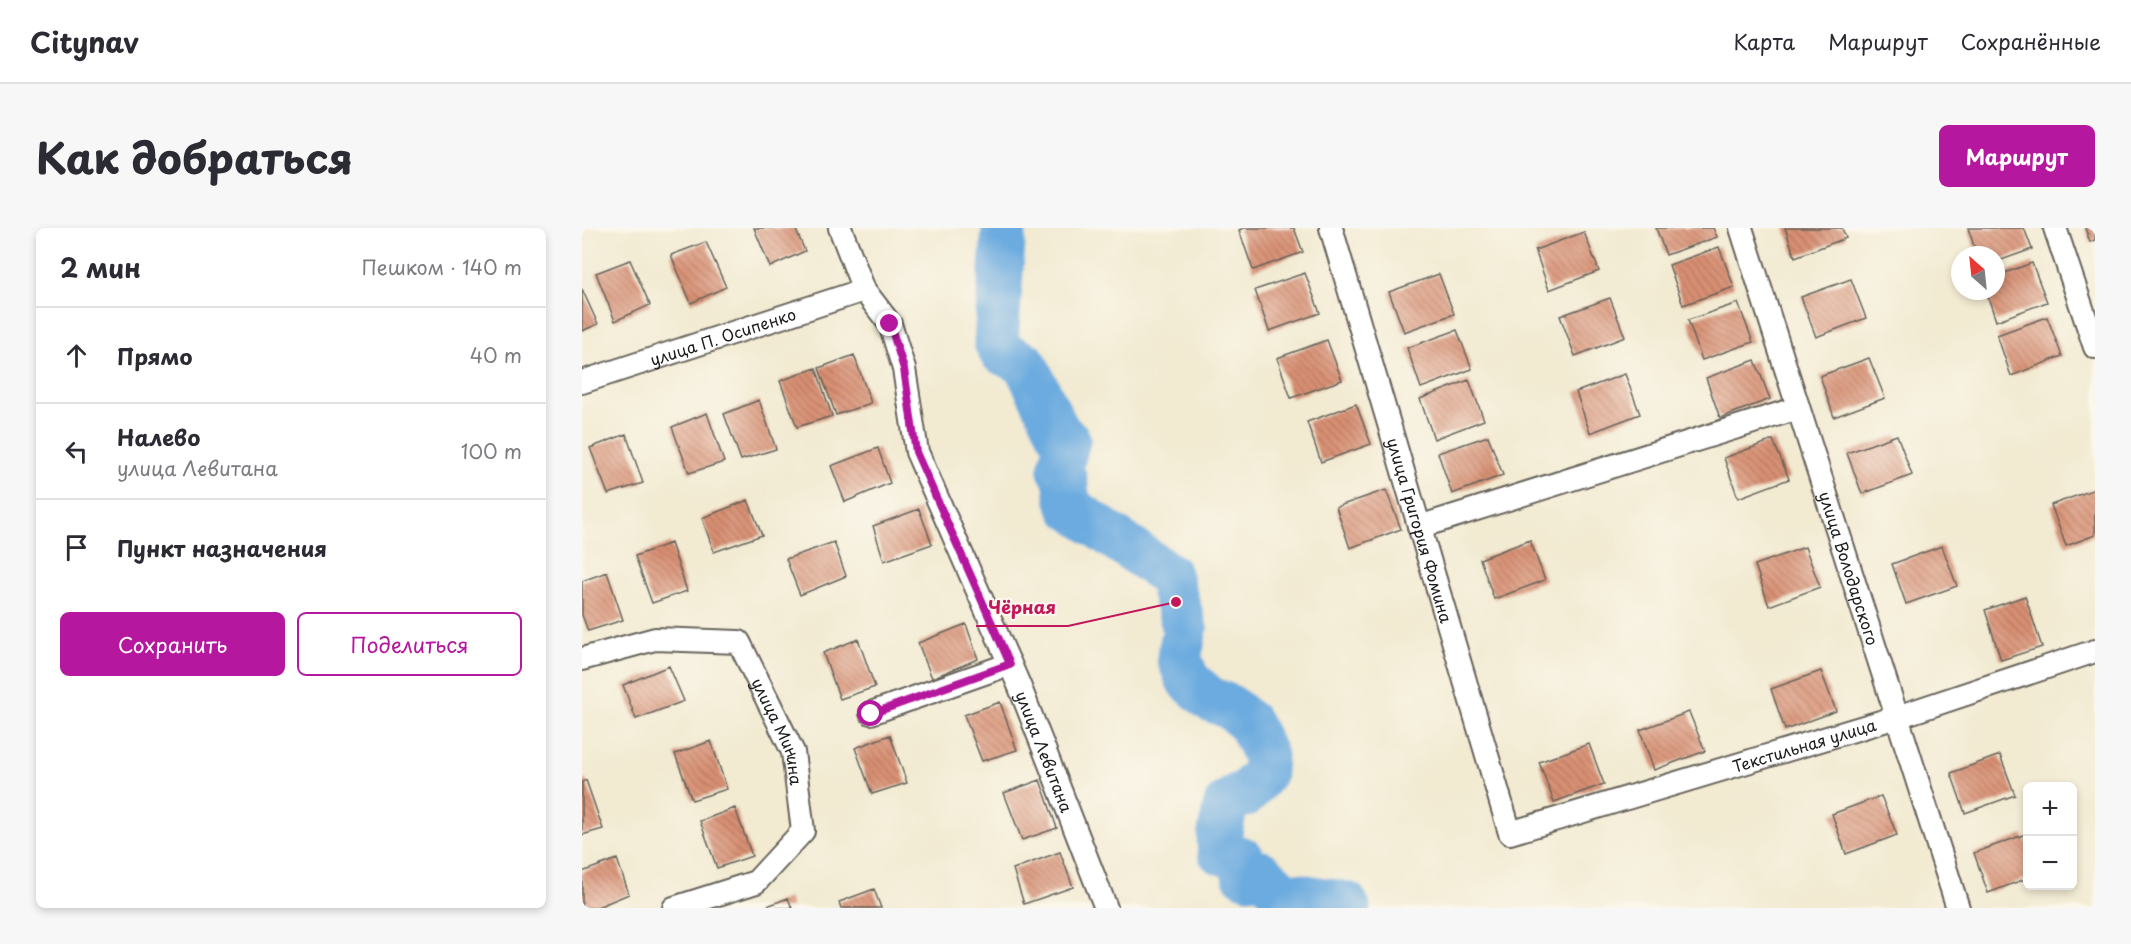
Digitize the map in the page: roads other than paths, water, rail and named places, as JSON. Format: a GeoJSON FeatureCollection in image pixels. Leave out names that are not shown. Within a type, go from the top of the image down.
{"type":"FeatureCollection","features":[{"type":"Feature","properties":{"kind":"street","name":"улица Левитана"},"geometry":{"type":"LineString","coordinates":[[840,228],[864,290],[890,324],[904,369],[916,452],[1010,664],[1106,908]]}},
{"type":"Feature","properties":{"kind":"street","name":"улица Григория Фомина"},"geometry":{"type":"LineString","coordinates":[[1331,228],[1510,833]]}},
{"type":"Feature","properties":{"kind":"street","name":"улица Володарского"},"geometry":{"type":"LineString","coordinates":[[1741,228],[1958,908]]}},
{"type":"Feature","properties":{"kind":"street"},"geometry":{"type":"LineString","coordinates":[[2055,228],[2095,347]]}},
{"type":"Feature","properties":{"kind":"street","name":"улица П. Осипенко"},"geometry":{"type":"LineString","coordinates":[[582,382],[864,290]]}},
{"type":"Feature","properties":{"kind":"street"},"geometry":{"type":"LineString","coordinates":[[1419,527],[1798,408]]}},
{"type":"Feature","properties":{"kind":"street","name":"улица Минина"},"geometry":{"type":"LineString","coordinates":[[582,659],[655,639],[738,642],[794,752],[803,831],[756,882],[674,908]]}},
{"type":"Feature","properties":{"kind":"street","name":"Текстильная улица"},"geometry":{"type":"LineString","coordinates":[[1510,833],[1896,717],[2095,651]]}},
{"type":"Feature","properties":{"kind":"street"},"geometry":{"type":"LineString","coordinates":[[871,714],[1010,664]]}},
{"type":"Feature","properties":{"kind":"waterway"},"geometry":{"type":"LineString","coordinates":[[1004,228],[996,342],[1001,352],[1025,364],[1059,433],[1068,440],[1060,470],[1065,480],[1071,508],[1169,575],[1185,629],[1179,658],[1188,680],[1210,699],[1230,707],[1250,724],[1265,756],[1264,773],[1245,795],[1239,795],[1226,804],[1220,834],[1220,852],[1242,859],[1244,874],[1249,876],[1261,873],[1283,893],[1346,904],[1348,908]]}},
{"type":"Feature","properties":{"kind":"place","name":"Чёрная"},"geometry":{"type":"Point","coordinates":[1176,602]}}]}
